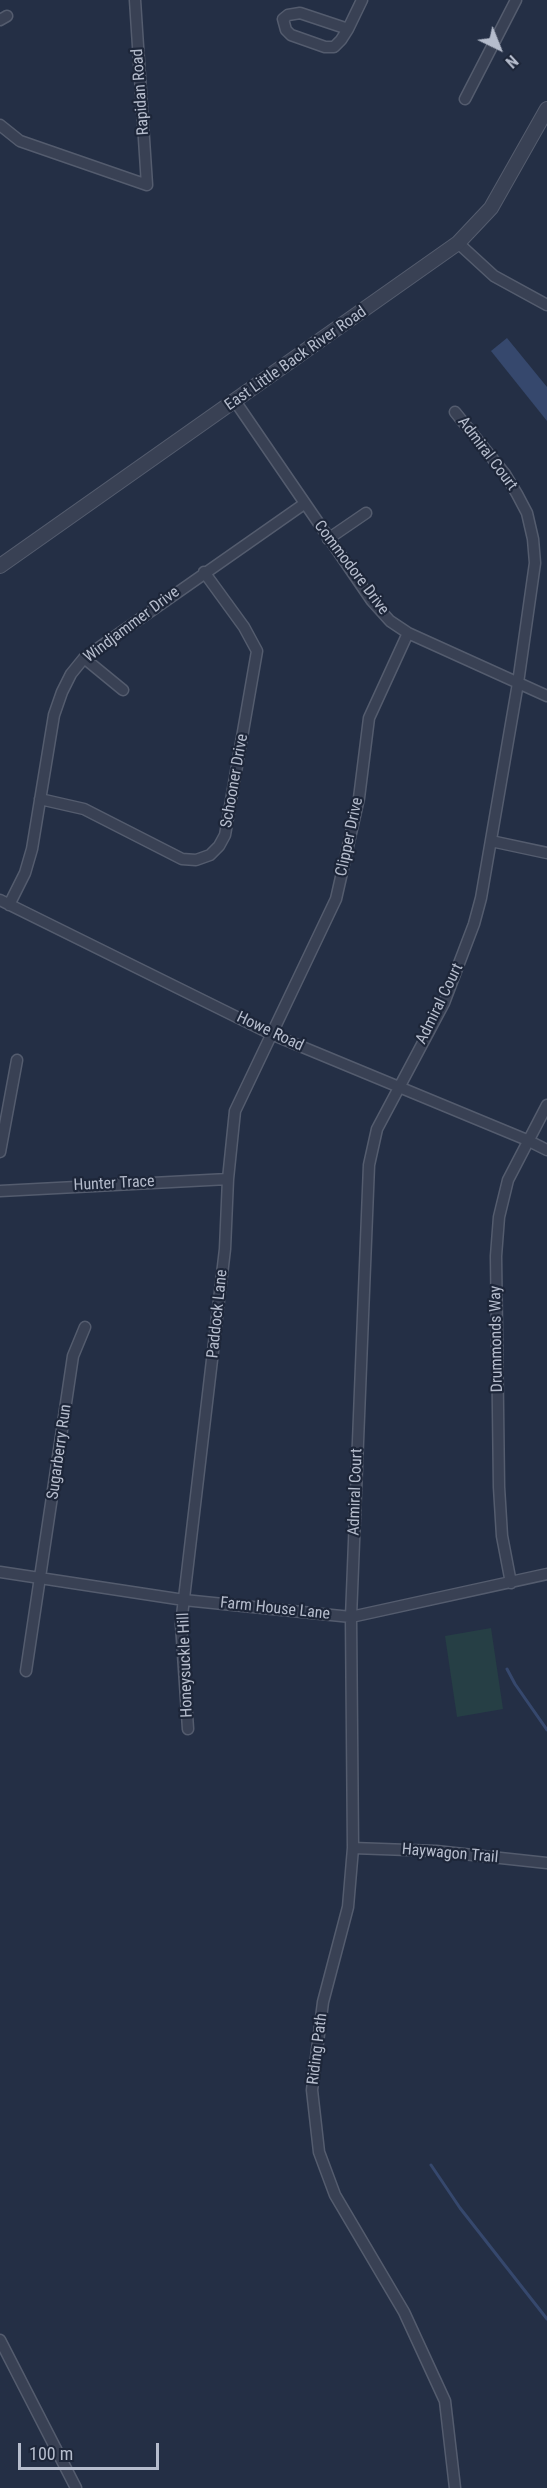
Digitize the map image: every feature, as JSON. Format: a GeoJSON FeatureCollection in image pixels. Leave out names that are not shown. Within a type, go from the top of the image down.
{"type":"FeatureCollection","features":[{"type":"Feature","properties":{"kind":"street","name":"Rapidan Road"},"geometry":{"type":"LineString","coordinates":[[0,125],[20,141],[147,185],[135,0]]}},
{"type":"Feature","properties":{"kind":"street"},"geometry":{"type":"LineString","coordinates":[[348,29],[300,14],[288,15],[284,19],[286,30],[291,35],[334,47],[348,29],[362,0]]}},
{"type":"Feature","properties":{"kind":"street"},"geometry":{"type":"LineString","coordinates":[[465,99],[516,0]]}},
{"type":"Feature","properties":{"kind":"street","name":"East Little Back River Road"},"geometry":{"type":"LineString","coordinates":[[0,566],[458,243],[491,208],[547,110]]}},
{"type":"Feature","properties":{"kind":"street"},"geometry":{"type":"LineString","coordinates":[[458,243],[494,276],[547,305]]}},
{"type":"Feature","properties":{"kind":"street","name":"Commodore Drive"},"geometry":{"type":"LineString","coordinates":[[235,401],[303,504],[372,601],[390,621],[408,633],[547,696]]}},
{"type":"Feature","properties":{"kind":"street","name":"Admiral Court"},"geometry":{"type":"LineString","coordinates":[[351,1617],[369,1165],[377,1129],[444,1003],[466,948],[481,898],[518,683],[535,563],[533,539],[526,513],[505,474],[455,412]]}},
{"type":"Feature","properties":{"kind":"street","name":"Windjammer Drive"},"geometry":{"type":"LineString","coordinates":[[5,902],[25,873],[32,849],[54,715],[71,674],[84,658],[303,504]]}},
{"type":"Feature","properties":{"kind":"street"},"geometry":{"type":"LineString","coordinates":[[328,539],[366,513]]}},
{"type":"Feature","properties":{"kind":"street","name":"Schooner Drive"},"geometry":{"type":"LineString","coordinates":[[40,799],[84,809],[182,859],[196,860],[210,855],[219,846],[225,835],[257,651],[244,627],[204,572]]}},
{"type":"Feature","properties":{"kind":"street","name":"Clipper Drive"},"geometry":{"type":"LineString","coordinates":[[271,1034],[336,899],[359,798],[369,718],[408,633]]}},
{"type":"Feature","properties":{"kind":"street"},"geometry":{"type":"LineString","coordinates":[[84,658],[123,690]]}},
{"type":"Feature","properties":{"kind":"street"},"geometry":{"type":"LineString","coordinates":[[491,841],[547,853]]}},
{"type":"Feature","properties":{"kind":"street","name":"Howe Road"},"geometry":{"type":"LineString","coordinates":[[5,902],[271,1034],[547,1150]]}},
{"type":"Feature","properties":{"kind":"street","name":"Paddock Lane"},"geometry":{"type":"LineString","coordinates":[[184,1600],[225,1250],[228,1179],[235,1111],[271,1034]]}},
{"type":"Feature","properties":{"kind":"street"},"geometry":{"type":"LineString","coordinates":[[0,1152],[17,1060]]}},
{"type":"Feature","properties":{"kind":"street","name":"Drummonds Way"},"geometry":{"type":"LineString","coordinates":[[511,1583],[502,1536],[499,1487],[496,1256],[499,1217],[508,1180],[547,1105]]}},
{"type":"Feature","properties":{"kind":"street","name":"Hunter Trace"},"geometry":{"type":"LineString","coordinates":[[0,1191],[228,1179]]}},
{"type":"Feature","properties":{"kind":"street","name":"Sugarberry Run"},"geometry":{"type":"LineString","coordinates":[[26,1671],[42,1579],[73,1356],[85,1327]]}},
{"type":"Feature","properties":{"kind":"street","name":"Farm House Lane"},"geometry":{"type":"LineString","coordinates":[[0,1572],[184,1600],[351,1617],[547,1574]]}},
{"type":"Feature","properties":{"kind":"street","name":"Honeysuckle Hill"},"geometry":{"type":"LineString","coordinates":[[184,1600],[182,1624],[188,1729]]}},
{"type":"Feature","properties":{"kind":"street","name":"Riding Path"},"geometry":{"type":"LineString","coordinates":[[351,1617],[353,1848],[348,1907],[324,2002],[312,2090],[319,2152],[335,2195],[404,2312],[445,2401],[455,2488]]}},
{"type":"Feature","properties":{"kind":"street","name":"Haywagon Trail"},"geometry":{"type":"LineString","coordinates":[[353,1848],[436,1851],[547,1863]]}},
{"type":"Feature","properties":{"kind":"street"},"geometry":{"type":"LineString","coordinates":[[0,2340],[76,2488]]}},
{"type":"Feature","properties":{"kind":"green space"},"geometry":{"type":"Polygon","coordinates":[[[491,1628],[503,1709],[457,1717],[445,1636],[491,1628]]]}},
{"type":"Feature","properties":{"kind":"water"},"geometry":{"type":"Polygon","coordinates":[[[507,338],[547,387],[547,421],[491,351],[507,338]]]}},
{"type":"Feature","properties":{"kind":"waterway"},"geometry":{"type":"LineString","coordinates":[[507,1669],[547,1730]]}},
{"type":"Feature","properties":{"kind":"waterway"},"geometry":{"type":"LineString","coordinates":[[431,2165],[460,2208],[547,2319]]}}]}
